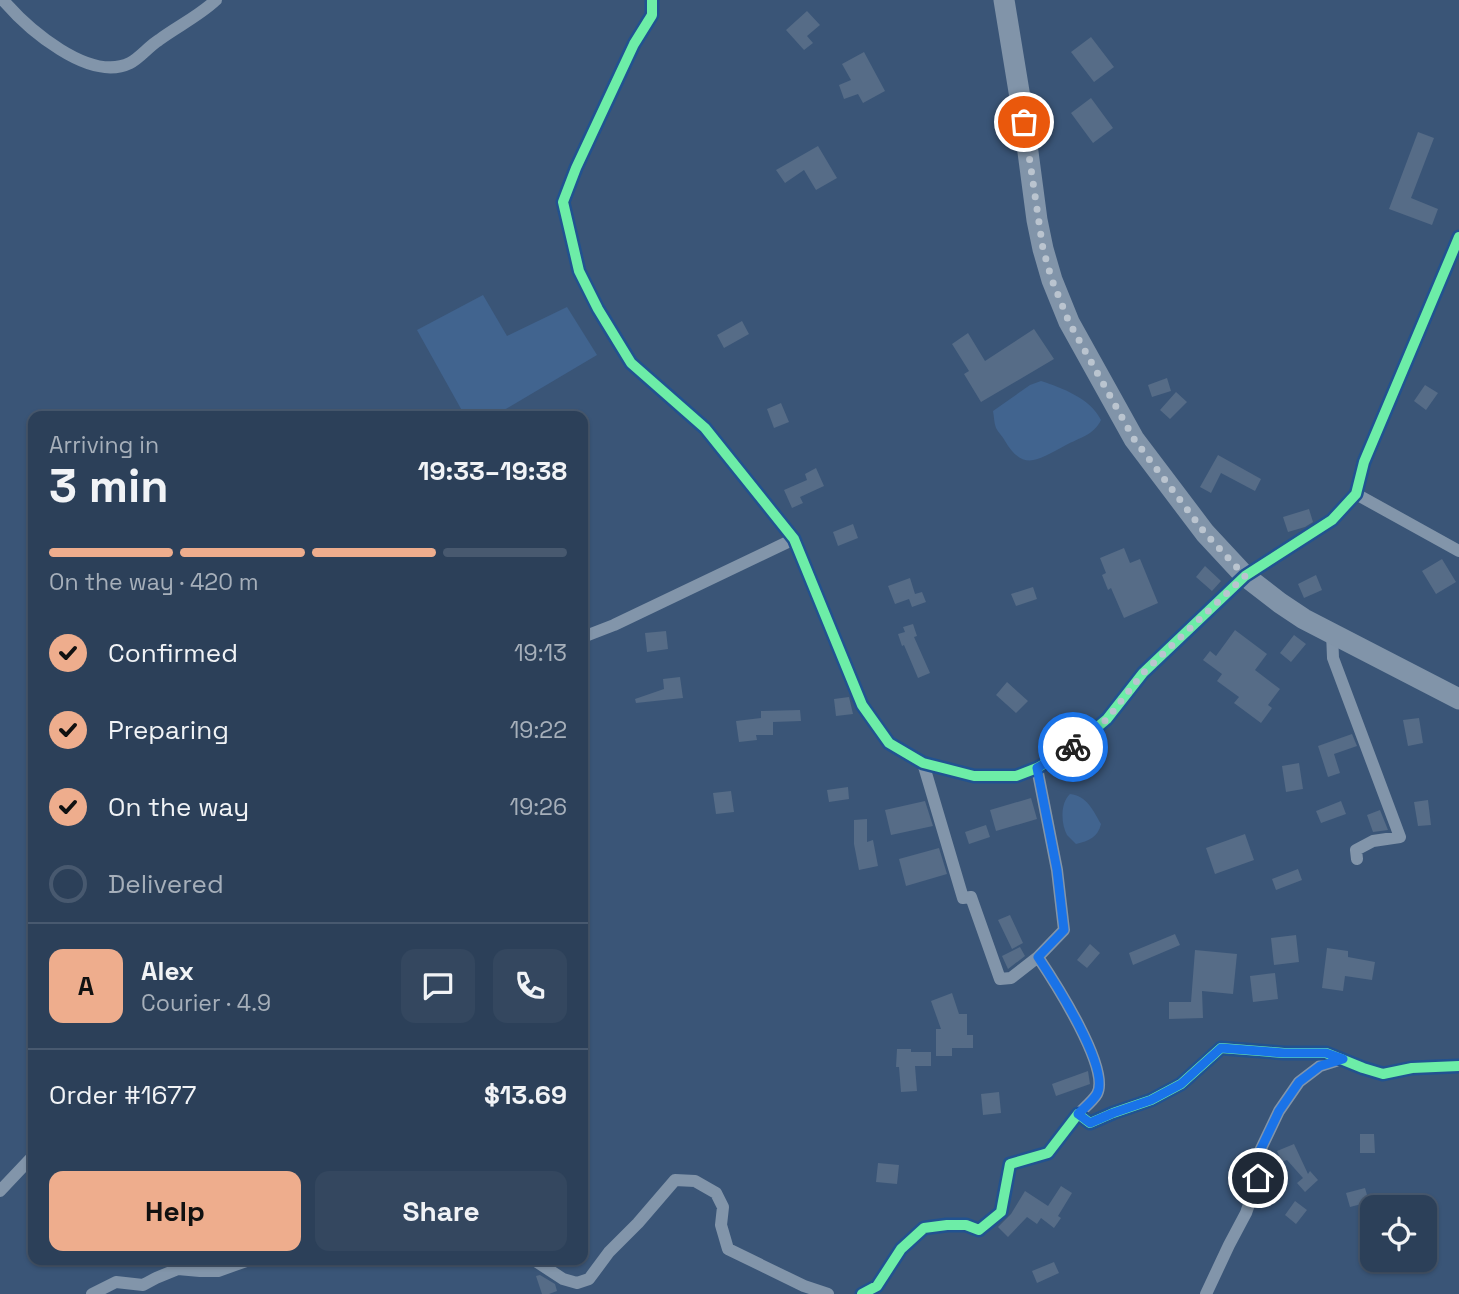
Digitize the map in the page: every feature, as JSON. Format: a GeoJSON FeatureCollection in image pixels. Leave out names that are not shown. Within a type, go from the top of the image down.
{"type":"FeatureCollection","features":[{"type":"Feature","properties":{"kind":"highway"},"geometry":{"type":"LineString","coordinates":[[1004,0],[1043,249],[1052,280],[1069,322],[1134,439],[1205,533],[1245,576],[1304,619],[1459,699]]}},
{"type":"Feature","properties":{"kind":"street"},"geometry":{"type":"LineString","coordinates":[[3,0],[19,19],[62,50],[86,64],[110,68],[130,63],[216,0]]}},
{"type":"Feature","properties":{"kind":"street"},"geometry":{"type":"LineString","coordinates":[[652,0],[652,15],[634,44],[563,202],[579,271],[598,309],[631,363],[705,428],[794,539],[862,705],[889,743],[923,763],[974,776],[1016,776],[1037,768],[1075,746],[1107,719],[1143,673],[1245,576],[1332,520],[1356,494],[1364,462],[1459,237]]}},
{"type":"Feature","properties":{"kind":"street"},"geometry":{"type":"LineString","coordinates":[[1356,494],[1459,551]]}},
{"type":"Feature","properties":{"kind":"street"},"geometry":{"type":"LineString","coordinates":[[588,635],[794,539]]}},
{"type":"Feature","properties":{"kind":"street"},"geometry":{"type":"LineString","coordinates":[[1332,632],[1333,658],[1401,837],[1373,841],[1356,849],[1357,859]]}},
{"type":"Feature","properties":{"kind":"street"},"geometry":{"type":"LineString","coordinates":[[923,763],[963,898],[971,898],[1000,979],[1011,978],[1038,957],[1064,930],[1057,870],[1037,768]]}},
{"type":"Feature","properties":{"kind":"street"},"geometry":{"type":"LineString","coordinates":[[862,1294],[877,1286],[901,1249],[924,1228],[966,1225],[979,1230],[1001,1212],[1010,1164],[1048,1153],[1078,1114],[1098,1094],[1100,1076],[1093,1056],[1061,992],[1038,957]]}},
{"type":"Feature","properties":{"kind":"street"},"geometry":{"type":"LineString","coordinates":[[1078,1114],[1090,1123],[1151,1100],[1181,1084],[1221,1048],[1326,1053],[1383,1074],[1412,1068],[1459,1066]]}},
{"type":"Feature","properties":{"kind":"street"},"geometry":{"type":"LineString","coordinates":[[1206,1294],[1246,1213],[1258,1178],[1258,1155],[1279,1111],[1299,1082],[1320,1066],[1343,1059]]}},
{"type":"Feature","properties":{"kind":"street"},"geometry":{"type":"LineString","coordinates":[[0,1191],[28,1161]]}},
{"type":"Feature","properties":{"kind":"street"},"geometry":{"type":"LineString","coordinates":[[542,1265],[563,1279],[577,1283],[589,1279],[609,1252],[675,1180],[695,1181],[716,1193],[723,1207],[721,1225],[728,1249],[804,1286],[828,1294]]}},
{"type":"Feature","properties":{"kind":"street"},"geometry":{"type":"LineString","coordinates":[[92,1294],[116,1282],[143,1285],[178,1269],[218,1271],[235,1265]]}},
{"type":"Feature","properties":{"kind":"water"},"geometry":{"type":"Polygon","coordinates":[[[483,295],[507,336],[567,307],[597,355],[502,411],[462,411],[417,330],[483,295]]]}},
{"type":"Feature","properties":{"kind":"water"},"geometry":{"type":"Polygon","coordinates":[[[1041,381],[1083,400],[1101,420],[1086,436],[1040,458],[1026,460],[1012,451],[997,430],[993,411],[1030,385],[1041,381]]]}},
{"type":"Feature","properties":{"kind":"water"},"geometry":{"type":"Polygon","coordinates":[[[1070,794],[1085,801],[1101,824],[1092,838],[1076,844],[1067,835],[1063,820],[1064,803],[1070,794]]]}},
{"type":"Feature","properties":{"kind":"building"},"geometry":{"type":"Polygon","coordinates":[[[807,11],[820,25],[807,36],[813,43],[804,50],[786,30],[807,11]]]}},
{"type":"Feature","properties":{"kind":"building"},"geometry":{"type":"Polygon","coordinates":[[[1091,37],[1114,67],[1094,82],[1071,52],[1091,37]]]}},
{"type":"Feature","properties":{"kind":"building"},"geometry":{"type":"Polygon","coordinates":[[[864,52],[885,91],[863,103],[858,94],[844,99],[839,85],[851,80],[842,64],[864,52]]]}},
{"type":"Feature","properties":{"kind":"building"},"geometry":{"type":"Polygon","coordinates":[[[1091,98],[1113,128],[1093,143],[1071,113],[1091,98]]]}},
{"type":"Feature","properties":{"kind":"building"},"geometry":{"type":"Polygon","coordinates":[[[1418,132],[1434,138],[1411,198],[1438,209],[1432,225],[1389,209],[1418,132]]]}},
{"type":"Feature","properties":{"kind":"building"},"geometry":{"type":"Polygon","coordinates":[[[818,146],[837,178],[816,190],[804,170],[785,183],[776,170],[818,146]]]}},
{"type":"Feature","properties":{"kind":"building"},"geometry":{"type":"Polygon","coordinates":[[[742,321],[749,334],[724,348],[717,335],[742,321]]]}},
{"type":"Feature","properties":{"kind":"building"},"geometry":{"type":"Polygon","coordinates":[[[1034,329],[1054,359],[981,402],[964,374],[969,371],[952,344],[968,333],[985,361],[1034,329]]]}},
{"type":"Feature","properties":{"kind":"building"},"geometry":{"type":"Polygon","coordinates":[[[1167,378],[1171,391],[1152,397],[1148,385],[1167,378]]]}},
{"type":"Feature","properties":{"kind":"building"},"geometry":{"type":"Polygon","coordinates":[[[1425,385],[1438,393],[1426,410],[1414,401],[1425,385]]]}},
{"type":"Feature","properties":{"kind":"building"},"geometry":{"type":"Polygon","coordinates":[[[1176,392],[1187,402],[1170,419],[1160,410],[1176,392]]]}},
{"type":"Feature","properties":{"kind":"building"},"geometry":{"type":"Polygon","coordinates":[[[781,403],[789,422],[774,428],[767,409],[781,403]]]}},
{"type":"Feature","properties":{"kind":"building"},"geometry":{"type":"Polygon","coordinates":[[[1218,455],[1261,479],[1255,491],[1221,473],[1211,493],[1200,487],[1218,455]]]}},
{"type":"Feature","properties":{"kind":"building"},"geometry":{"type":"Polygon","coordinates":[[[816,468],[824,486],[800,497],[803,503],[792,508],[784,490],[807,480],[805,474],[816,468]]]}},
{"type":"Feature","properties":{"kind":"building"},"geometry":{"type":"Polygon","coordinates":[[[1309,509],[1313,522],[1288,532],[1283,517],[1309,509]]]}},
{"type":"Feature","properties":{"kind":"building"},"geometry":{"type":"Polygon","coordinates":[[[853,524],[858,538],[838,546],[833,532],[853,524]]]}},
{"type":"Feature","properties":{"kind":"building"},"geometry":{"type":"Polygon","coordinates":[[[1124,548],[1130,563],[1140,559],[1158,603],[1124,618],[1102,575],[1106,573],[1100,558],[1124,548]]]}},
{"type":"Feature","properties":{"kind":"building"},"geometry":{"type":"Polygon","coordinates":[[[1442,559],[1456,582],[1436,594],[1422,571],[1442,559]]]}},
{"type":"Feature","properties":{"kind":"building"},"geometry":{"type":"Polygon","coordinates":[[[1205,566],[1221,581],[1212,591],[1196,577],[1205,566]]]}},
{"type":"Feature","properties":{"kind":"building"},"geometry":{"type":"Polygon","coordinates":[[[1316,575],[1322,590],[1304,598],[1298,584],[1316,575]]]}},
{"type":"Feature","properties":{"kind":"building"},"geometry":{"type":"Polygon","coordinates":[[[910,578],[915,594],[922,592],[926,602],[912,607],[909,599],[895,604],[888,586],[910,578]]]}},
{"type":"Feature","properties":{"kind":"building"},"geometry":{"type":"Polygon","coordinates":[[[1033,587],[1037,599],[1016,606],[1011,594],[1033,587]]]}},
{"type":"Feature","properties":{"kind":"building"},"geometry":{"type":"Polygon","coordinates":[[[913,624],[917,636],[914,637],[930,673],[918,678],[898,634],[905,632],[903,627],[913,624]]]}},
{"type":"Feature","properties":{"kind":"building"},"geometry":{"type":"Polygon","coordinates":[[[1235,630],[1267,654],[1255,670],[1280,689],[1268,705],[1272,708],[1261,723],[1234,703],[1239,697],[1217,681],[1222,674],[1203,660],[1210,651],[1216,656],[1235,630]]]}},
{"type":"Feature","properties":{"kind":"building"},"geometry":{"type":"Polygon","coordinates":[[[666,631],[668,649],[647,652],[645,633],[666,631]]]}},
{"type":"Feature","properties":{"kind":"building"},"geometry":{"type":"Polygon","coordinates":[[[1294,635],[1306,644],[1291,662],[1280,653],[1294,635]]]}},
{"type":"Feature","properties":{"kind":"building"},"geometry":{"type":"Polygon","coordinates":[[[680,677],[683,698],[636,703],[635,699],[664,689],[663,679],[680,677]]]}},
{"type":"Feature","properties":{"kind":"building"},"geometry":{"type":"Polygon","coordinates":[[[1007,682],[1028,701],[1016,713],[996,695],[1007,682]]]}},
{"type":"Feature","properties":{"kind":"building"},"geometry":{"type":"Polygon","coordinates":[[[849,697],[853,714],[836,716],[834,699],[849,697]]]}},
{"type":"Feature","properties":{"kind":"building"},"geometry":{"type":"Polygon","coordinates":[[[800,710],[801,721],[773,722],[773,735],[756,735],[757,740],[739,742],[736,721],[761,718],[761,711],[800,710]]]}},
{"type":"Feature","properties":{"kind":"building"},"geometry":{"type":"Polygon","coordinates":[[[1419,718],[1423,743],[1408,746],[1403,720],[1419,718]]]}},
{"type":"Feature","properties":{"kind":"building"},"geometry":{"type":"Polygon","coordinates":[[[1071,720],[1077,731],[1060,740],[1054,728],[1071,720]]]}},
{"type":"Feature","properties":{"kind":"building"},"geometry":{"type":"Polygon","coordinates":[[[1352,734],[1357,746],[1334,754],[1340,773],[1328,777],[1318,746],[1352,734]]]}},
{"type":"Feature","properties":{"kind":"building"},"geometry":{"type":"Polygon","coordinates":[[[1299,763],[1303,789],[1286,792],[1282,766],[1299,763]]]}},
{"type":"Feature","properties":{"kind":"building"},"geometry":{"type":"Polygon","coordinates":[[[848,787],[849,799],[829,802],[827,790],[848,787]]]}},
{"type":"Feature","properties":{"kind":"building"},"geometry":{"type":"Polygon","coordinates":[[[731,791],[734,812],[716,814],[713,793],[731,791]]]}},
{"type":"Feature","properties":{"kind":"building"},"geometry":{"type":"Polygon","coordinates":[[[1031,798],[1037,819],[996,831],[990,810],[1031,798]]]}},
{"type":"Feature","properties":{"kind":"building"},"geometry":{"type":"Polygon","coordinates":[[[1428,800],[1431,825],[1418,826],[1414,802],[1428,800]]]}},
{"type":"Feature","properties":{"kind":"building"},"geometry":{"type":"Polygon","coordinates":[[[925,801],[933,826],[891,835],[885,810],[925,801]]]}},
{"type":"Feature","properties":{"kind":"building"},"geometry":{"type":"Polygon","coordinates":[[[1341,801],[1346,814],[1321,823],[1316,811],[1341,801]]]}},
{"type":"Feature","properties":{"kind":"building"},"geometry":{"type":"Polygon","coordinates":[[[1380,810],[1388,830],[1373,832],[1367,815],[1380,810]]]}},
{"type":"Feature","properties":{"kind":"building"},"geometry":{"type":"Polygon","coordinates":[[[867,819],[867,842],[873,840],[878,866],[859,870],[854,844],[854,820],[867,819]]]}},
{"type":"Feature","properties":{"kind":"building"},"geometry":{"type":"Polygon","coordinates":[[[986,825],[990,837],[969,844],[965,832],[986,825]]]}},
{"type":"Feature","properties":{"kind":"building"},"geometry":{"type":"Polygon","coordinates":[[[1245,834],[1254,860],[1215,874],[1206,848],[1245,834]]]}},
{"type":"Feature","properties":{"kind":"building"},"geometry":{"type":"Polygon","coordinates":[[[939,848],[947,874],[906,886],[899,859],[939,848]]]}},
{"type":"Feature","properties":{"kind":"building"},"geometry":{"type":"Polygon","coordinates":[[[1298,869],[1302,880],[1276,890],[1272,879],[1298,869]]]}},
{"type":"Feature","properties":{"kind":"building"},"geometry":{"type":"Polygon","coordinates":[[[1010,915],[1023,943],[1012,949],[998,920],[1010,915]]]}},
{"type":"Feature","properties":{"kind":"building"},"geometry":{"type":"Polygon","coordinates":[[[1175,934],[1180,945],[1133,965],[1129,953],[1175,934]]]}},
{"type":"Feature","properties":{"kind":"building"},"geometry":{"type":"Polygon","coordinates":[[[1296,935],[1299,962],[1274,965],[1271,938],[1296,935]]]}},
{"type":"Feature","properties":{"kind":"building"},"geometry":{"type":"Polygon","coordinates":[[[1090,944],[1100,953],[1087,968],[1077,960],[1090,944]]]}},
{"type":"Feature","properties":{"kind":"building"},"geometry":{"type":"Polygon","coordinates":[[[1020,947],[1025,956],[1008,969],[1002,956],[1020,947]]]}},
{"type":"Feature","properties":{"kind":"building"},"geometry":{"type":"Polygon","coordinates":[[[1327,948],[1348,951],[1348,957],[1375,962],[1372,980],[1345,976],[1343,991],[1322,988],[1327,948]]]}},
{"type":"Feature","properties":{"kind":"building"},"geometry":{"type":"Polygon","coordinates":[[[1195,950],[1237,954],[1233,994],[1202,991],[1203,1018],[1169,1019],[1169,1002],[1191,1002],[1195,950]]]}},
{"type":"Feature","properties":{"kind":"building"},"geometry":{"type":"Polygon","coordinates":[[[1275,973],[1278,999],[1253,1002],[1250,976],[1275,973]]]}},
{"type":"Feature","properties":{"kind":"building"},"geometry":{"type":"Polygon","coordinates":[[[952,993],[959,1014],[967,1014],[967,1035],[973,1035],[973,1048],[952,1048],[952,1056],[936,1056],[936,1029],[941,1029],[931,1001],[952,993]]]}},
{"type":"Feature","properties":{"kind":"building"},"geometry":{"type":"Polygon","coordinates":[[[897,1049],[931,1052],[931,1066],[915,1066],[917,1091],[901,1092],[899,1067],[896,1067],[897,1049]]]}},
{"type":"Feature","properties":{"kind":"building"},"geometry":{"type":"Polygon","coordinates":[[[1088,1071],[1090,1084],[1056,1096],[1052,1084],[1088,1071]]]}},
{"type":"Feature","properties":{"kind":"building"},"geometry":{"type":"Polygon","coordinates":[[[999,1092],[1001,1113],[983,1115],[981,1094],[999,1092]]]}},
{"type":"Feature","properties":{"kind":"building"},"geometry":{"type":"Polygon","coordinates":[[[1360,1134],[1374,1134],[1375,1153],[1360,1153],[1360,1134]]]}},
{"type":"Feature","properties":{"kind":"building"},"geometry":{"type":"Polygon","coordinates":[[[1294,1144],[1308,1174],[1310,1171],[1318,1180],[1305,1192],[1297,1183],[1303,1178],[1287,1160],[1282,1162],[1277,1151],[1294,1144]]]}},
{"type":"Feature","properties":{"kind":"building"},"geometry":{"type":"Polygon","coordinates":[[[878,1163],[899,1165],[897,1184],[876,1182],[878,1163]]]}},
{"type":"Feature","properties":{"kind":"building"},"geometry":{"type":"Polygon","coordinates":[[[1061,1186],[1072,1193],[1054,1228],[1041,1218],[1037,1224],[1027,1217],[1008,1237],[998,1227],[1011,1214],[1025,1191],[1048,1206],[1061,1186]]]}},
{"type":"Feature","properties":{"kind":"building"},"geometry":{"type":"Polygon","coordinates":[[[1365,1188],[1367,1195],[1360,1195],[1360,1204],[1350,1207],[1346,1193],[1365,1188]]]}},
{"type":"Feature","properties":{"kind":"building"},"geometry":{"type":"Polygon","coordinates":[[[1295,1201],[1307,1210],[1296,1224],[1285,1215],[1295,1201]]]}},
{"type":"Feature","properties":{"kind":"building"},"geometry":{"type":"Polygon","coordinates":[[[1054,1262],[1059,1273],[1037,1283],[1032,1271],[1054,1262]]]}},
{"type":"Feature","properties":{"kind":"building"},"geometry":{"type":"Polygon","coordinates":[[[540,1275],[555,1284],[557,1291],[542,1294],[536,1276],[540,1275]]]}},
{"type":"Feature","properties":{"kind":"cycle path"},"geometry":{"type":"LineString","coordinates":[[652,0],[652,15],[634,44],[563,202],[579,271],[598,309],[631,363],[705,428],[794,539],[862,705],[889,743],[923,763],[974,776],[1016,776],[1037,768],[1075,746],[1107,719],[1143,673],[1245,576],[1332,520],[1356,494],[1364,462],[1459,237]]}},
{"type":"Feature","properties":{"kind":"cycle path"},"geometry":{"type":"LineString","coordinates":[[862,1294],[877,1286],[901,1249],[924,1228],[966,1225],[979,1230],[1001,1212],[1010,1164],[1048,1153],[1078,1114],[1090,1123],[1151,1100],[1181,1084],[1221,1048],[1326,1053],[1383,1074],[1412,1068],[1459,1066]]}},
{"type":"Feature","properties":{"kind":"way so far"},"geometry":{"type":"LineString","coordinates":[[1024,122],[1043,249],[1069,322],[1134,439],[1205,533],[1245,576],[1143,673],[1107,719],[1073,747]]}},
{"type":"Feature","properties":{"kind":"route"},"geometry":{"type":"LineString","coordinates":[[1073,747],[1037,768],[1057,870],[1064,930],[1038,957],[1061,992],[1100,1076],[1098,1094],[1078,1114],[1090,1123],[1151,1100],[1181,1084],[1221,1048],[1326,1053],[1343,1059],[1320,1066],[1299,1082],[1279,1111],[1258,1155],[1258,1178]]}}]}
